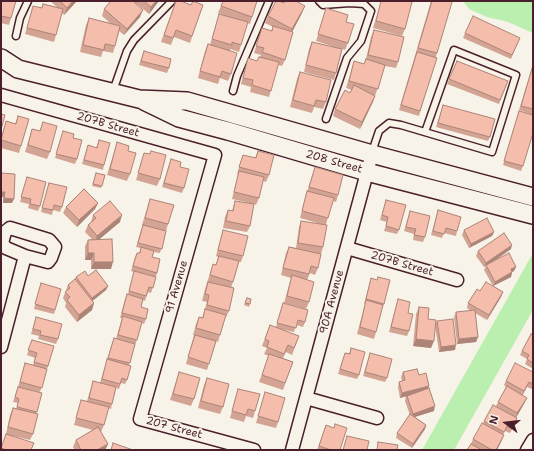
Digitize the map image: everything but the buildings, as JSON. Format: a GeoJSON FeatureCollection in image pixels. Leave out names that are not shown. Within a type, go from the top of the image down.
{"type":"FeatureCollection","features":[{"type":"Feature","properties":{"kind":"main road","name":"208 Street"},"geometry":{"type":"LineString","coordinates":[[1,58],[18,69]]}},
{"type":"Feature","properties":{"kind":"main road","name":"208 Street"},"geometry":{"type":"LineString","coordinates":[[1,70],[18,69],[113,92],[138,99],[179,118],[236,133],[367,172],[533,215]]}},
{"type":"Feature","properties":{"kind":"main road","name":"208 Street"},"geometry":{"type":"LineString","coordinates":[[138,99],[187,101],[372,154],[533,197]]}},
{"type":"Feature","properties":{"kind":"street","name":"207B Street"},"geometry":{"type":"LineString","coordinates":[[1,95],[214,155]]}},
{"type":"Feature","properties":{"kind":"street","name":"90A Avenue"},"geometry":{"type":"LineString","coordinates":[[292,450],[372,154]]}},
{"type":"Feature","properties":{"kind":"street","name":"91 Avenue"},"geometry":{"type":"LineString","coordinates":[[140,419],[214,155]]}},
{"type":"Feature","properties":{"kind":"street","name":"207B Street"},"geometry":{"type":"LineString","coordinates":[[347,248],[457,280]]}},
{"type":"Feature","properties":{"kind":"street"},"geometry":{"type":"LineString","coordinates":[[1,347],[25,256]]}},
{"type":"Feature","properties":{"kind":"street"},"geometry":{"type":"LineString","coordinates":[[306,398],[376,418]]}},
{"type":"Feature","properties":{"kind":"street","name":"207 Street"},"geometry":{"type":"LineString","coordinates":[[140,419],[254,450]]}},
{"type":"Feature","properties":{"kind":"street"},"geometry":{"type":"LineString","coordinates":[[527,450],[533,440]]}},
{"type":"Feature","properties":{"kind":"lane"},"geometry":{"type":"LineString","coordinates":[[16,36],[20,18],[28,1]]}},
{"type":"Feature","properties":{"kind":"lane"},"geometry":{"type":"LineString","coordinates":[[113,92],[127,50],[134,40],[172,1]]}},
{"type":"Feature","properties":{"kind":"lane"},"geometry":{"type":"LineString","coordinates":[[232,91],[269,1]]}},
{"type":"Feature","properties":{"kind":"lane"},"geometry":{"type":"LineString","coordinates":[[319,1],[323,5],[350,3],[364,4],[371,11],[361,41],[347,58],[326,119]]}},
{"type":"Feature","properties":{"kind":"lane"},"geometry":{"type":"LineString","coordinates":[[372,154],[378,131],[389,123],[401,124],[425,132],[492,152],[516,75],[454,50],[425,132]]}},
{"type":"Feature","properties":{"kind":"green space"},"geometry":{"type":"Polygon","coordinates":[[[463,1],[533,1],[533,33],[508,22],[487,17],[469,9],[463,1]]]}},
{"type":"Feature","properties":{"kind":"green space"},"geometry":{"type":"Polygon","coordinates":[[[533,253],[533,310],[493,381],[454,450],[422,450],[533,253]]]}}]}
